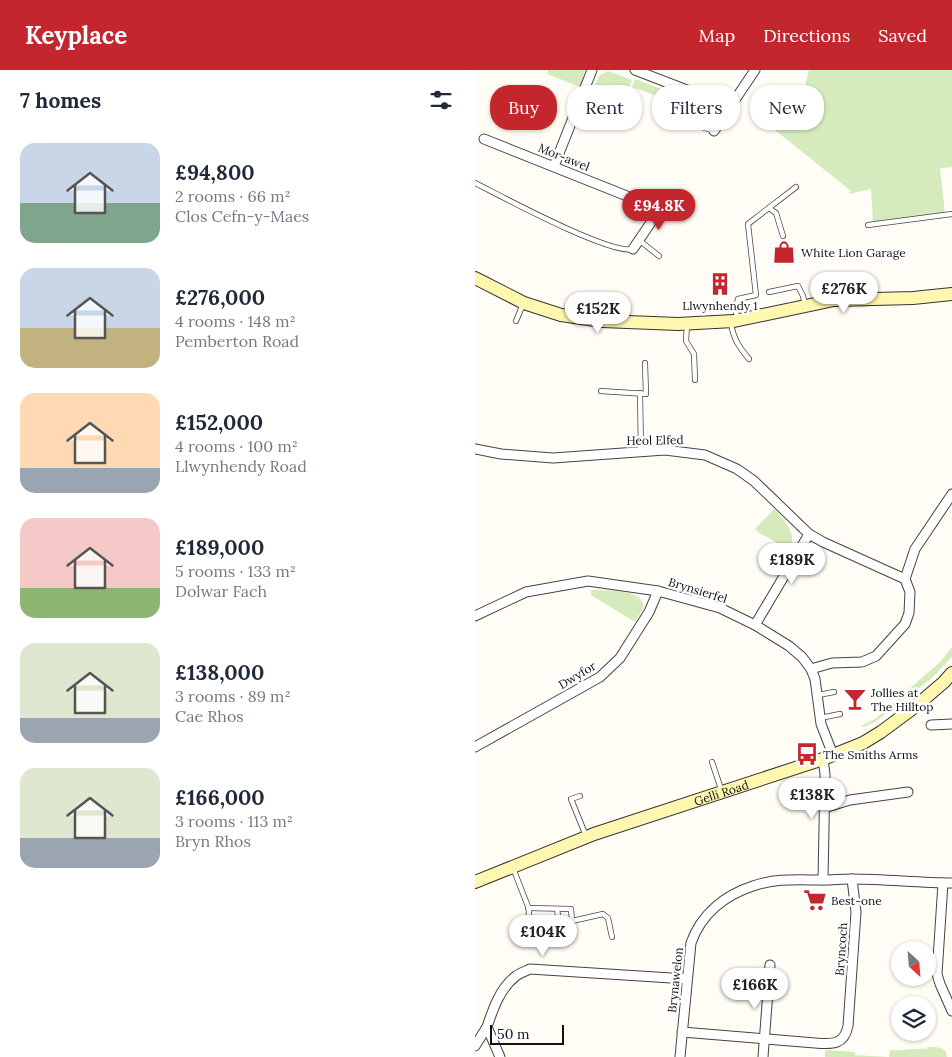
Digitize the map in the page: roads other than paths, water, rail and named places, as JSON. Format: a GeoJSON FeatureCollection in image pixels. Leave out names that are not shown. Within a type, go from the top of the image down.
{"type":"FeatureCollection","features":[{"type":"Feature","properties":{"kind":"main road"},"geometry":{"type":"LineString","coordinates":[[475,278],[524,303],[561,315],[602,321],[687,324],[734,321],[834,300],[903,299],[952,294]]}},
{"type":"Feature","properties":{"kind":"main road","name":"Gelli Road"},"geometry":{"type":"LineString","coordinates":[[475,882],[586,838],[828,757],[863,743],[916,706],[945,682],[952,673]]}},
{"type":"Feature","properties":{"kind":"street"},"geometry":{"type":"LineString","coordinates":[[554,166],[592,70]]}},
{"type":"Feature","properties":{"kind":"street"},"geometry":{"type":"LineString","coordinates":[[635,70],[674,85]]}},
{"type":"Feature","properties":{"kind":"street"},"geometry":{"type":"LineString","coordinates":[[740,93],[755,70]]}},
{"type":"Feature","properties":{"kind":"street","name":"Mor-awel"},"geometry":{"type":"LineString","coordinates":[[484,139],[642,202],[650,212],[653,220]]}},
{"type":"Feature","properties":{"kind":"street"},"geometry":{"type":"LineString","coordinates":[[633,249],[666,200]]}},
{"type":"Feature","properties":{"kind":"street","name":"Heol Elfed"},"geometry":{"type":"LineString","coordinates":[[475,449],[501,454],[553,458],[665,450],[705,454],[737,468],[771,496],[809,534],[905,579]]}},
{"type":"Feature","properties":{"kind":"street"},"geometry":{"type":"LineString","coordinates":[[811,669],[832,663],[862,662],[876,656],[905,624],[909,613],[911,592],[905,579],[915,549],[952,494]]}},
{"type":"Feature","properties":{"kind":"street"},"geometry":{"type":"LineString","coordinates":[[755,625],[809,534]]}},
{"type":"Feature","properties":{"kind":"street","name":"Brynsierfel"},"geometry":{"type":"LineString","coordinates":[[475,616],[526,592],[588,581],[658,591],[720,608],[755,625],[789,646],[802,657],[811,669],[815,679],[828,757],[825,774],[823,880]]}},
{"type":"Feature","properties":{"kind":"street","name":"Dwyfor"},"geometry":{"type":"LineString","coordinates":[[475,747],[600,677],[621,658],[649,612],[658,591]]}},
{"type":"Feature","properties":{"kind":"street"},"geometry":{"type":"LineString","coordinates":[[931,725],[952,724]]}},
{"type":"Feature","properties":{"kind":"street"},"geometry":{"type":"LineString","coordinates":[[824,808],[850,800],[908,792]]}},
{"type":"Feature","properties":{"kind":"street"},"geometry":{"type":"LineString","coordinates":[[852,879],[947,883],[937,974],[952,1011]]}},
{"type":"Feature","properties":{"kind":"street","name":"Brynawelon"},"geometry":{"type":"LineString","coordinates":[[680,1057],[689,953],[695,932],[703,919],[727,898],[754,885],[767,882],[852,879]]}},
{"type":"Feature","properties":{"kind":"street","name":"Bryncoch"},"geometry":{"type":"LineString","coordinates":[[764,1039],[832,1044],[843,1039],[847,1034],[856,912],[852,879]]}},
{"type":"Feature","properties":{"kind":"street"},"geometry":{"type":"LineString","coordinates":[[763,1057],[770,965]]}},
{"type":"Feature","properties":{"kind":"street"},"geometry":{"type":"LineString","coordinates":[[475,1046],[487,1027],[494,1007],[505,988],[516,976],[530,969],[687,980]]}},
{"type":"Feature","properties":{"kind":"street"},"geometry":{"type":"LineString","coordinates":[[487,1027],[500,1057]]}},
{"type":"Feature","properties":{"kind":"street"},"geometry":{"type":"LineString","coordinates":[[682,1032],[764,1039]]}},
{"type":"Feature","properties":{"kind":"lane"},"geometry":{"type":"LineString","coordinates":[[475,183],[582,235],[622,250],[633,249]]}},
{"type":"Feature","properties":{"kind":"lane"},"geometry":{"type":"LineString","coordinates":[[749,359],[737,345],[733,333],[737,299],[756,295],[748,224],[796,187]]}},
{"type":"Feature","properties":{"kind":"lane"},"geometry":{"type":"LineString","coordinates":[[769,208],[776,213],[783,236]]}},
{"type":"Feature","properties":{"kind":"lane"},"geometry":{"type":"LineString","coordinates":[[868,225],[952,214]]}},
{"type":"Feature","properties":{"kind":"lane"},"geometry":{"type":"LineString","coordinates":[[639,240],[659,256]]}},
{"type":"Feature","properties":{"kind":"lane"},"geometry":{"type":"LineString","coordinates":[[769,292],[798,286],[805,306]]}},
{"type":"Feature","properties":{"kind":"lane"},"geometry":{"type":"LineString","coordinates":[[516,321],[524,303]]}},
{"type":"Feature","properties":{"kind":"lane"},"geometry":{"type":"LineString","coordinates":[[687,324],[686,341],[695,354],[695,380]]}},
{"type":"Feature","properties":{"kind":"lane"},"geometry":{"type":"LineString","coordinates":[[601,391],[646,394],[645,363]]}},
{"type":"Feature","properties":{"kind":"lane"},"geometry":{"type":"LineString","coordinates":[[639,393],[641,452]]}},
{"type":"Feature","properties":{"kind":"lane"},"geometry":{"type":"LineString","coordinates":[[817,695],[834,692]]}},
{"type":"Feature","properties":{"kind":"lane"},"geometry":{"type":"LineString","coordinates":[[820,718],[840,714]]}},
{"type":"Feature","properties":{"kind":"lane"},"geometry":{"type":"LineString","coordinates":[[712,762],[722,792]]}},
{"type":"Feature","properties":{"kind":"lane"},"geometry":{"type":"LineString","coordinates":[[580,796],[571,799],[586,838]]}},
{"type":"Feature","properties":{"kind":"lane"},"geometry":{"type":"LineString","coordinates":[[512,867],[528,908],[528,928],[533,939],[554,942],[561,936],[557,909]]}},
{"type":"Feature","properties":{"kind":"lane"},"geometry":{"type":"LineString","coordinates":[[528,908],[571,909],[572,921],[603,914],[609,918],[612,937]]}},
{"type":"Feature","properties":{"kind":"place","name":"White Lion Garage"},"geometry":{"type":"Point","coordinates":[784,252]}},
{"type":"Feature","properties":{"kind":"place","name":"Llwynhendy 1"},"geometry":{"type":"Point","coordinates":[720,284]}},
{"type":"Feature","properties":{"kind":"place","name":"Jollies at The Hilltop"},"geometry":{"type":"Point","coordinates":[855,699]}},
{"type":"Feature","properties":{"kind":"place","name":"The Smiths Arms"},"geometry":{"type":"Point","coordinates":[807,754]}},
{"type":"Feature","properties":{"kind":"place","name":"Best-one"},"geometry":{"type":"Point","coordinates":[815,900]}}]}
